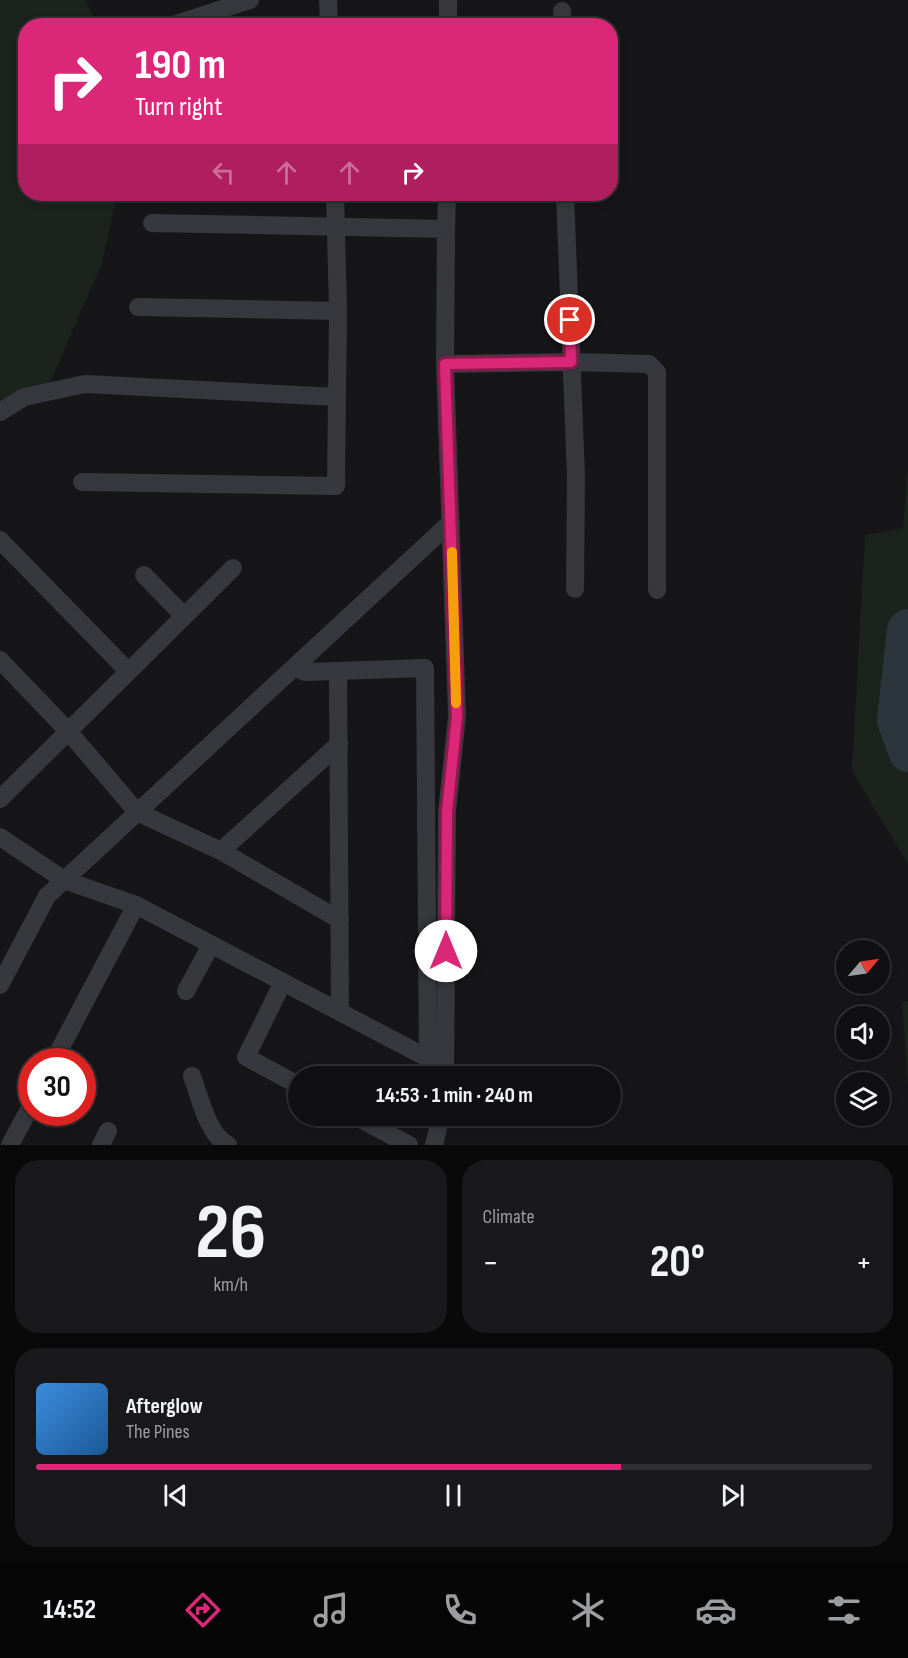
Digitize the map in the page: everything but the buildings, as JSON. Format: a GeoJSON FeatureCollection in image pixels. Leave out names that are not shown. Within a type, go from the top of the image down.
{"type":"FeatureCollection","features":[{"type":"Feature","properties":{"kind":"street"},"geometry":{"type":"LineString","coordinates":[[195,18],[250,0]]}},
{"type":"Feature","properties":{"kind":"street"},"geometry":{"type":"LineString","coordinates":[[328,0],[329,18]]}},
{"type":"Feature","properties":{"kind":"street"},"geometry":{"type":"LineString","coordinates":[[448,0],[448,18]]}},
{"type":"Feature","properties":{"kind":"street"},"geometry":{"type":"LineString","coordinates":[[82,482],[336,486],[338,310],[335,201]]}},
{"type":"Feature","properties":{"kind":"street"},"geometry":{"type":"LineString","coordinates":[[445,1066],[447,812],[457,716],[445,364],[447,201]]}},
{"type":"Feature","properties":{"kind":"street"},"geometry":{"type":"LineString","coordinates":[[565,201],[576,476],[575,589]]}},
{"type":"Feature","properties":{"kind":"street"},"geometry":{"type":"LineString","coordinates":[[152,223],[446,229]]}},
{"type":"Feature","properties":{"kind":"street"},"geometry":{"type":"LineString","coordinates":[[138,307],[338,310]]}},
{"type":"Feature","properties":{"kind":"street"},"geometry":{"type":"LineString","coordinates":[[445,364],[571,362],[650,364],[657,372],[657,590]]}},
{"type":"Feature","properties":{"kind":"street"},"geometry":{"type":"LineString","coordinates":[[0,412],[24,397],[86,384],[337,397]]}},
{"type":"Feature","properties":{"kind":"street"},"geometry":{"type":"LineString","coordinates":[[0,985],[47,896],[451,522]]}},
{"type":"Feature","properties":{"kind":"street"},"geometry":{"type":"LineString","coordinates":[[0,540],[128,671]]}},
{"type":"Feature","properties":{"kind":"street"},"geometry":{"type":"LineString","coordinates":[[3,790],[68,731],[232,568]]}},
{"type":"Feature","properties":{"kind":"street"},"geometry":{"type":"LineString","coordinates":[[144,575],[184,616]]}},
{"type":"Feature","properties":{"kind":"street"},"geometry":{"type":"LineString","coordinates":[[0,660],[68,731],[137,812],[221,851],[340,920]]}},
{"type":"Feature","properties":{"kind":"street"},"geometry":{"type":"LineString","coordinates":[[295,667],[305,672],[425,668],[428,1058]]}},
{"type":"Feature","properties":{"kind":"street"},"geometry":{"type":"LineString","coordinates":[[338,670],[340,1012]]}},
{"type":"Feature","properties":{"kind":"street"},"geometry":{"type":"LineString","coordinates":[[221,851],[339,744]]}},
{"type":"Feature","properties":{"kind":"street"},"geometry":{"type":"LineString","coordinates":[[0,837],[64,880],[136,905],[428,1058],[438,1066]]}},
{"type":"Feature","properties":{"kind":"street"},"geometry":{"type":"LineString","coordinates":[[61,1048],[136,905]]}},
{"type":"Feature","properties":{"kind":"street"},"geometry":{"type":"LineString","coordinates":[[186,991],[211,945]]}},
{"type":"Feature","properties":{"kind":"street"},"geometry":{"type":"LineString","coordinates":[[283,982],[246,1057],[288,1080]]}},
{"type":"Feature","properties":{"kind":"street"},"geometry":{"type":"LineString","coordinates":[[192,1076],[211,1126],[222,1141],[228,1145]]}},
{"type":"Feature","properties":{"kind":"street"},"geometry":{"type":"LineString","coordinates":[[10,1145],[20,1126]]}},
{"type":"Feature","properties":{"kind":"street"},"geometry":{"type":"LineString","coordinates":[[374,1126],[409,1145]]}},
{"type":"Feature","properties":{"kind":"street"},"geometry":{"type":"LineString","coordinates":[[434,1145],[439,1126]]}},
{"type":"Feature","properties":{"kind":"shaded area"},"geometry":{"type":"Polygon","coordinates":[[[0,0],[86,0],[93,18],[18,18],[18,201],[115,201],[102,263],[49,385],[0,418],[0,0]]]}},
{"type":"Feature","properties":{"kind":"shaded area"},"geometry":{"type":"Polygon","coordinates":[[[908,467],[908,864],[852,771],[865,535],[903,528],[908,467]]]}},
{"type":"Feature","properties":{"kind":"shaded area"},"geometry":{"type":"Polygon","coordinates":[[[908,1001],[908,1083],[902,1003],[908,1001]]]}},
{"type":"Feature","properties":{"kind":"waterway"},"geometry":{"type":"LineString","coordinates":[[908,628],[896,720],[908,753]]}},
{"type":"Feature","properties":{"kind":"slow traffic"},"geometry":{"type":"LineString","coordinates":[[452,552],[456,703]]}},
{"type":"Feature","properties":{"kind":"route"},"geometry":{"type":"LineString","coordinates":[[446,951],[447,812],[457,716],[445,364],[571,362],[570,320]]}}]}
